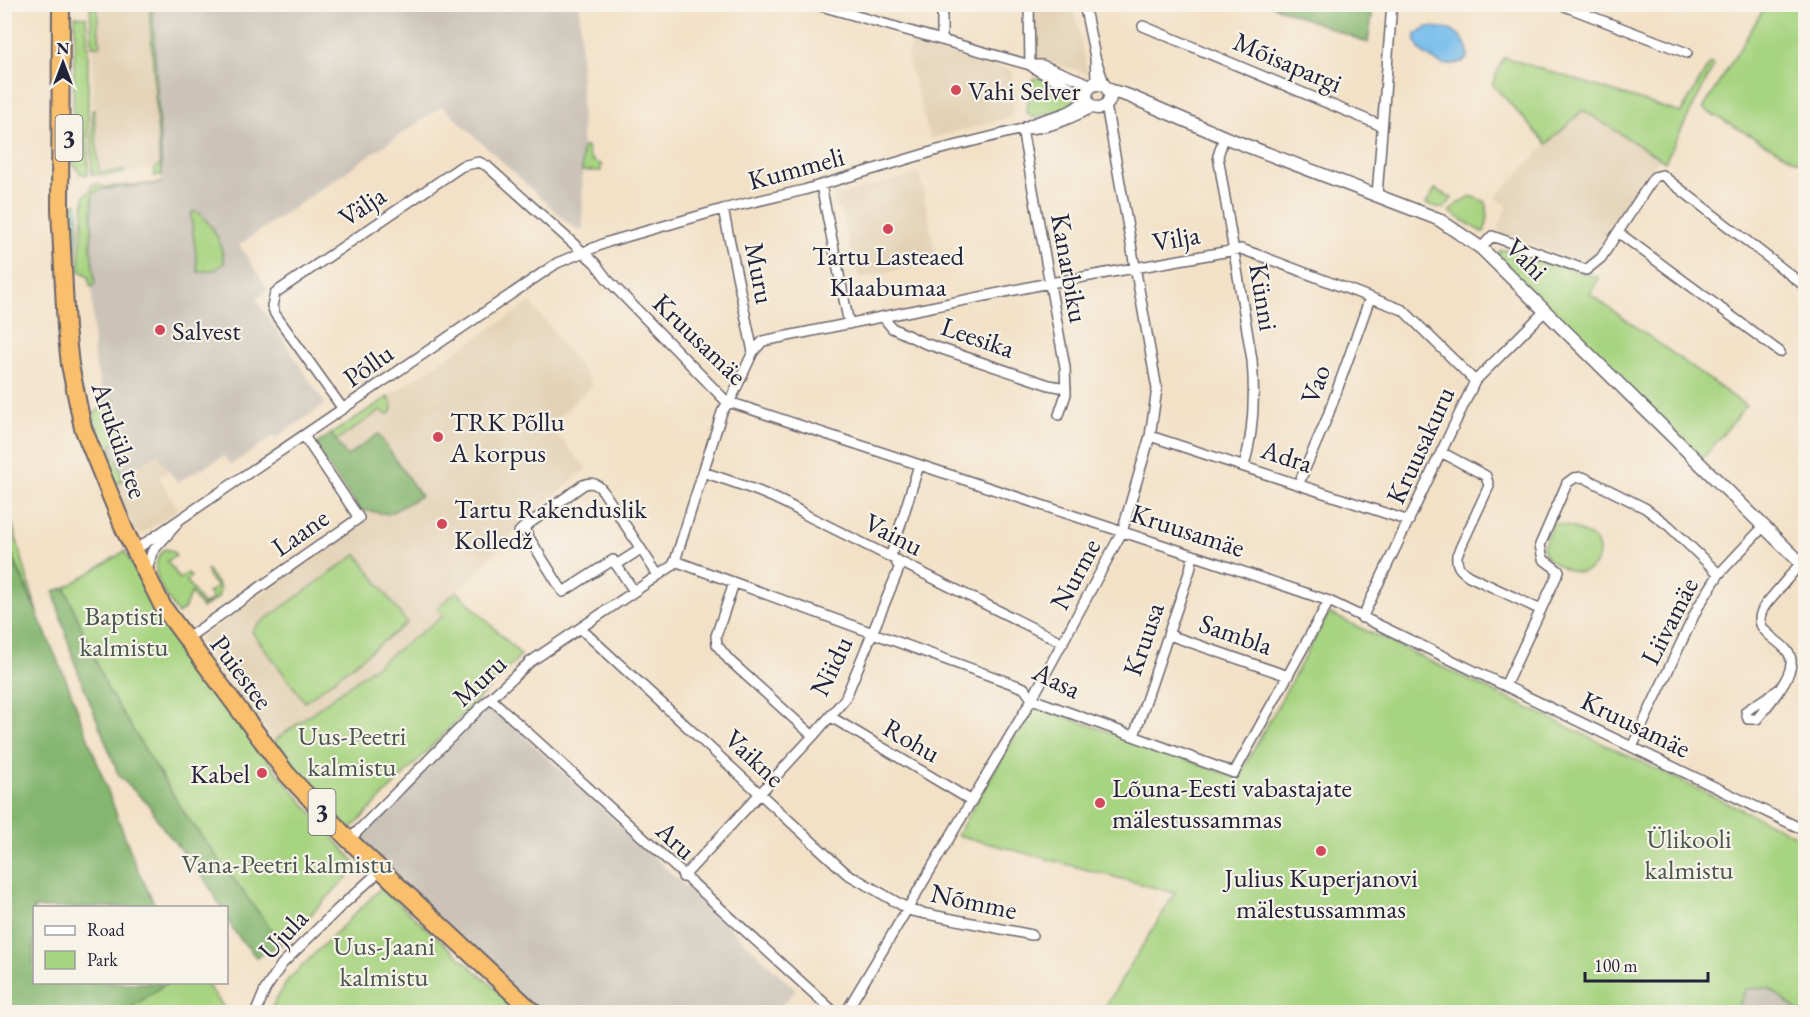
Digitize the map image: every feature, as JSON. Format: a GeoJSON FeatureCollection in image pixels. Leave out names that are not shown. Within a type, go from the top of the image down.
{"type":"FeatureCollection","features":[{"type":"Feature","properties":{"kind":"highway","name":"Aruküla tee"},"geometry":{"type":"LineString","coordinates":[[61,4],[60,209],[66,328],[72,386],[79,413],[110,496],[135,550]]}},
{"type":"Feature","properties":{"kind":"highway","name":"Aruküla tee"},"geometry":{"type":"LineString","coordinates":[[64,272],[69,178],[70,4]]}},
{"type":"Feature","properties":{"kind":"highway","name":"Puiestee"},"geometry":{"type":"LineString","coordinates":[[135,550],[163,607],[286,773],[349,840],[533,1012]]}},
{"type":"Feature","properties":{"kind":"street","name":"Vahi"},"geometry":{"type":"LineString","coordinates":[[814,4],[851,9],[1030,65],[1042,65],[1100,96],[1138,102],[1438,219],[1481,248],[1803,566]]}},
{"type":"Feature","properties":{"kind":"street"},"geometry":{"type":"LineString","coordinates":[[942,4],[942,39]]}},
{"type":"Feature","properties":{"kind":"street"},"geometry":{"type":"LineString","coordinates":[[1029,4],[1030,65]]}},
{"type":"Feature","properties":{"kind":"street","name":"Nurme"},"geometry":{"type":"LineString","coordinates":[[846,1012],[1032,699],[1122,532],[1150,436],[1157,389],[1136,268],[1100,96],[1084,4]]}},
{"type":"Feature","properties":{"kind":"street"},"geometry":{"type":"LineString","coordinates":[[1377,195],[1392,4]]}},
{"type":"Feature","properties":{"kind":"street"},"geometry":{"type":"LineString","coordinates":[[1559,4],[1687,53]]}},
{"type":"Feature","properties":{"kind":"street","name":"Mõisapargi"},"geometry":{"type":"LineString","coordinates":[[1143,26],[1382,126]]}},
{"type":"Feature","properties":{"kind":"street","name":"Kummeli"},"geometry":{"type":"LineString","coordinates":[[583,252],[608,242],[723,209],[821,185],[938,150],[1022,129],[1032,130],[1063,122],[1100,96]]}},
{"type":"Feature","properties":{"kind":"street","name":"Kanarbiku"},"geometry":{"type":"LineString","coordinates":[[1022,129],[1065,367],[1066,394],[1059,415]]}},
{"type":"Feature","properties":{"kind":"street","name":"Künni"},"geometry":{"type":"LineString","coordinates":[[1224,137],[1218,156],[1255,390],[1244,466]]}},
{"type":"Feature","properties":{"kind":"street","name":"Välja"},"geometry":{"type":"LineString","coordinates":[[343,409],[275,314],[272,306],[275,293],[462,166],[479,162],[487,166],[583,252]]}},
{"type":"Feature","properties":{"kind":"street"},"geometry":{"type":"LineString","coordinates":[[1481,248],[1492,236],[1586,270],[1601,258],[1654,177],[1662,174],[1806,287]]}},
{"type":"Feature","properties":{"kind":"street"},"geometry":{"type":"LineString","coordinates":[[821,185],[849,324]]}},
{"type":"Feature","properties":{"kind":"street","name":"Muru"},"geometry":{"type":"LineString","coordinates":[[723,209],[753,352]]}},
{"type":"Feature","properties":{"kind":"street"},"geometry":{"type":"LineString","coordinates":[[1619,233],[1780,352]]}},
{"type":"Feature","properties":{"kind":"street","name":"Vilja"},"geometry":{"type":"LineString","coordinates":[[753,352],[763,341],[1050,283],[1240,249],[1403,310],[1475,381]]}},
{"type":"Feature","properties":{"kind":"street","name":"Kruusamäe"},"geometry":{"type":"LineString","coordinates":[[583,252],[728,402],[1329,602],[1806,831]]}},
{"type":"Feature","properties":{"kind":"street","name":"Põllu"},"geometry":{"type":"LineString","coordinates":[[135,550],[557,263],[583,252]]}},
{"type":"Feature","properties":{"kind":"street","name":"Vao"},"geometry":{"type":"LineString","coordinates":[[1299,483],[1327,418],[1370,298]]}},
{"type":"Feature","properties":{"kind":"street","name":"Kruusakuru"},"geometry":{"type":"LineString","coordinates":[[1362,618],[1475,381],[1545,311]]}},
{"type":"Feature","properties":{"kind":"street","name":"Leesika"},"geometry":{"type":"LineString","coordinates":[[883,317],[892,328],[924,343],[1049,385],[1066,388]]}},
{"type":"Feature","properties":{"kind":"street"},"geometry":{"type":"LineString","coordinates":[[675,561],[722,412],[753,352]]}},
{"type":"Feature","properties":{"kind":"street","name":"Laane"},"geometry":{"type":"LineString","coordinates":[[186,639],[359,518],[304,436]]}},
{"type":"Feature","properties":{"kind":"street","name":"Adra"},"geometry":{"type":"LineString","coordinates":[[1150,436],[1409,520]]}},
{"type":"Feature","properties":{"kind":"street"},"geometry":{"type":"LineString","coordinates":[[1441,452],[1486,476],[1489,480],[1489,486],[1457,555],[1456,564],[1469,576],[1541,610]]}},
{"type":"Feature","properties":{"kind":"street","name":"Niidu"},"geometry":{"type":"LineString","coordinates":[[683,877],[845,699],[898,571],[899,566],[891,555],[919,465]]}},
{"type":"Feature","properties":{"kind":"street","name":"Vainu"},"geometry":{"type":"LineString","coordinates":[[702,472],[791,505],[894,560],[1063,643]]}},
{"type":"Feature","properties":{"kind":"street"},"geometry":{"type":"LineString","coordinates":[[1505,686],[1559,571],[1543,559],[1540,545],[1570,480],[1583,477],[1645,508],[1669,526],[1719,574]]}},
{"type":"Feature","properties":{"kind":"street"},"geometry":{"type":"LineString","coordinates":[[634,591],[613,560],[563,591],[521,530],[583,485],[591,483],[599,486],[603,491],[658,575]]}},
{"type":"Feature","properties":{"kind":"street","name":"Põllu"},"geometry":{"type":"LineString","coordinates":[[148,579],[148,565],[152,552],[181,519]]}},
{"type":"Feature","properties":{"kind":"street","name":"Liivamäe"},"geometry":{"type":"LineString","coordinates":[[1632,747],[1698,607],[1719,574],[1764,526]]}},
{"type":"Feature","properties":{"kind":"street"},"geometry":{"type":"LineString","coordinates":[[616,565],[641,549]]}},
{"type":"Feature","properties":{"kind":"street","name":"Kruusa"},"geometry":{"type":"LineString","coordinates":[[1134,736],[1193,555]]}},
{"type":"Feature","properties":{"kind":"street","name":"Muru"},"geometry":{"type":"LineString","coordinates":[[349,840],[490,698],[530,662],[672,566],[675,561]]}},
{"type":"Feature","properties":{"kind":"street","name":"Aasa"},"geometry":{"type":"LineString","coordinates":[[675,561],[1024,688],[1032,699],[1234,773],[1329,602]]}},
{"type":"Feature","properties":{"kind":"street"},"geometry":{"type":"LineString","coordinates":[[1778,690],[1790,671],[1792,661],[1786,651],[1762,627],[1759,619],[1761,611],[1803,566]]}},
{"type":"Feature","properties":{"kind":"street"},"geometry":{"type":"LineString","coordinates":[[734,582],[716,636],[717,645],[729,660],[813,736]]}},
{"type":"Feature","properties":{"kind":"street","name":"Vaikne"},"geometry":{"type":"LineString","coordinates":[[580,628],[846,873],[907,909]]}},
{"type":"Feature","properties":{"kind":"street","name":"Sambla"},"geometry":{"type":"LineString","coordinates":[[1169,634],[1288,676]]}},
{"type":"Feature","properties":{"kind":"street","name":"Aru"},"geometry":{"type":"LineString","coordinates":[[490,698],[683,877],[834,1012]]}},
{"type":"Feature","properties":{"kind":"street","name":"Rohu"},"geometry":{"type":"LineString","coordinates":[[831,717],[972,801]]}},
{"type":"Feature","properties":{"kind":"street","name":"Ujula"},"geometry":{"type":"LineString","coordinates":[[256,1012],[265,990],[282,964],[381,870]]}},
{"type":"Feature","properties":{"kind":"street","name":"Nõmme"},"geometry":{"type":"LineString","coordinates":[[907,909],[1032,936]]}},
{"type":"Feature","properties":{"kind":"shaded area"},"geometry":{"type":"Polygon","coordinates":[[[93,5],[152,5],[165,169],[92,175],[93,5]]]}},
{"type":"Feature","properties":{"kind":"shaded area"},"geometry":{"type":"Polygon","coordinates":[[[152,5],[580,5],[583,229],[578,230],[568,223],[442,106],[239,245],[269,290],[256,299],[325,404],[276,438],[274,436],[231,465],[224,456],[177,482],[157,454],[122,474],[111,445],[126,437],[119,421],[114,399],[105,403],[94,360],[92,287],[95,283],[91,248],[92,192],[162,184],[152,5]]]}},
{"type":"Feature","properties":{"kind":"shaded area"},"geometry":{"type":"Polygon","coordinates":[[[1028,5],[1073,5],[1088,74],[1027,55],[1028,5]]]}},
{"type":"Feature","properties":{"kind":"shaded area"},"geometry":{"type":"Polygon","coordinates":[[[911,41],[1011,70],[1018,95],[1011,117],[930,139],[907,57],[911,41]]]}},
{"type":"Feature","properties":{"kind":"shaded area"},"geometry":{"type":"Polygon","coordinates":[[[1583,110],[1659,159],[1598,256],[1580,263],[1498,232],[1507,204],[1495,198],[1583,110]]]}},
{"type":"Feature","properties":{"kind":"shaded area","name":"Tartu Lasteaed Klaabumaa"},"geometry":{"type":"Polygon","coordinates":[[[920,174],[937,261],[859,278],[857,268],[854,268],[841,210],[836,210],[833,196],[920,174]]]}},
{"type":"Feature","properties":{"kind":"shaded area","name":"Tartu Rakenduslik Kolledž"},"geometry":{"type":"Polygon","coordinates":[[[531,302],[593,385],[550,425],[586,469],[525,520],[467,583],[437,607],[443,616],[274,741],[200,638],[367,520],[319,453],[316,444],[531,302]]]}},
{"type":"Feature","properties":{"kind":"shaded area"},"geometry":{"type":"Polygon","coordinates":[[[157,454],[169,470],[160,477],[178,510],[141,534],[133,529],[115,483],[122,474],[157,454]]]}},
{"type":"Feature","properties":{"kind":"shaded area"},"geometry":{"type":"Polygon","coordinates":[[[491,705],[796,990],[775,1012],[536,1012],[358,840],[491,705]]]}},
{"type":"Feature","properties":{"kind":"shaded area"},"geometry":{"type":"Polygon","coordinates":[[[1769,988],[1799,1012],[1736,1012],[1746,989],[1769,988]]]}},
{"type":"Feature","properties":{"kind":"green space"},"geometry":{"type":"Polygon","coordinates":[[[90,5],[97,9],[100,46],[92,46],[90,5]]]}},
{"type":"Feature","properties":{"kind":"green space"},"geometry":{"type":"Polygon","coordinates":[[[149,5],[152,5],[162,175],[154,176],[155,167],[160,166],[149,5]]]}},
{"type":"Feature","properties":{"kind":"green space"},"geometry":{"type":"Polygon","coordinates":[[[1271,5],[1362,5],[1373,9],[1368,43],[1271,5]]]}},
{"type":"Feature","properties":{"kind":"green space"},"geometry":{"type":"Polygon","coordinates":[[[1766,5],[1805,5],[1805,166],[1703,109],[1766,5]]]}},
{"type":"Feature","properties":{"kind":"green space"},"geometry":{"type":"Polygon","coordinates":[[[75,16],[86,17],[88,175],[80,173],[72,162],[75,16]]]}},
{"type":"Feature","properties":{"kind":"green space"},"geometry":{"type":"Polygon","coordinates":[[[1504,57],[1681,113],[1710,63],[1714,65],[1665,162],[1583,110],[1547,144],[1492,84],[1504,57]]]}},
{"type":"Feature","properties":{"kind":"green space"},"geometry":{"type":"Polygon","coordinates":[[[1033,78],[1039,78],[1075,92],[1077,101],[1074,106],[1033,118],[1026,112],[1033,78]]]}},
{"type":"Feature","properties":{"kind":"green space"},"geometry":{"type":"Polygon","coordinates":[[[92,110],[94,110],[99,172],[125,171],[123,174],[92,175],[92,110]]]}},
{"type":"Feature","properties":{"kind":"green space"},"geometry":{"type":"Polygon","coordinates":[[[582,147],[587,147],[591,158],[601,164],[601,171],[582,171],[582,147]]]}},
{"type":"Feature","properties":{"kind":"green space"},"geometry":{"type":"Polygon","coordinates":[[[162,183],[93,192],[91,248],[95,283],[92,287],[90,286],[89,276],[80,271],[79,256],[84,196],[90,191],[92,185],[97,184],[105,187],[162,183]]]}},
{"type":"Feature","properties":{"kind":"green space"},"geometry":{"type":"Polygon","coordinates":[[[1435,189],[1452,198],[1444,209],[1426,204],[1435,189]]]}},
{"type":"Feature","properties":{"kind":"green space"},"geometry":{"type":"Polygon","coordinates":[[[1471,196],[1486,202],[1488,214],[1483,233],[1450,212],[1458,203],[1471,196]]]}},
{"type":"Feature","properties":{"kind":"green space"},"geometry":{"type":"Polygon","coordinates":[[[77,203],[79,230],[74,268],[71,263],[72,205],[77,203]]]}},
{"type":"Feature","properties":{"kind":"green space"},"geometry":{"type":"Polygon","coordinates":[[[196,211],[212,228],[221,248],[224,263],[215,270],[198,272],[191,216],[192,212],[196,211]]]}},
{"type":"Feature","properties":{"kind":"green space"},"geometry":{"type":"Polygon","coordinates":[[[1500,250],[1518,251],[1599,278],[1590,294],[1746,406],[1705,456],[1700,458],[1502,262],[1498,256],[1500,250]]]}},
{"type":"Feature","properties":{"kind":"green space"},"geometry":{"type":"Polygon","coordinates":[[[388,397],[392,406],[389,414],[381,410],[336,441],[331,434],[388,397]]]}},
{"type":"Feature","properties":{"kind":"green space"},"geometry":{"type":"Polygon","coordinates":[[[113,399],[119,421],[127,437],[111,445],[123,479],[119,483],[115,483],[107,460],[111,458],[108,451],[105,452],[93,416],[101,409],[101,405],[113,399]]]}},
{"type":"Feature","properties":{"kind":"green space"},"geometry":{"type":"Polygon","coordinates":[[[331,434],[347,456],[378,434],[421,496],[389,514],[360,510],[319,453],[316,444],[331,434]]]}},
{"type":"Feature","properties":{"kind":"green space"},"geometry":{"type":"Polygon","coordinates":[[[4,487],[9,513],[37,611],[5,538],[4,487]]]}},
{"type":"Feature","properties":{"kind":"green space"},"geometry":{"type":"Polygon","coordinates":[[[1552,523],[1575,529],[1595,541],[1599,552],[1592,568],[1575,572],[1546,557],[1543,547],[1552,523]]]}},
{"type":"Feature","properties":{"kind":"green space"},"geometry":{"type":"Polygon","coordinates":[[[4,538],[67,682],[136,866],[156,906],[33,906],[33,984],[166,984],[125,1012],[5,1012],[4,538]]]}},
{"type":"Feature","properties":{"kind":"green space"},"geometry":{"type":"Polygon","coordinates":[[[165,549],[172,551],[176,556],[167,561],[179,579],[188,573],[191,577],[187,581],[203,605],[213,599],[208,593],[217,587],[208,576],[207,569],[220,588],[218,598],[202,608],[191,593],[184,609],[178,614],[163,590],[156,573],[159,556],[165,549]]]}},
{"type":"Feature","properties":{"kind":"green space","name":"Vana-Peetri kalmistu"},"geometry":{"type":"Polygon","coordinates":[[[125,551],[157,613],[277,772],[358,866],[282,944],[185,814],[108,690],[65,588],[125,551]]]}},
{"type":"Feature","properties":{"kind":"green space"},"geometry":{"type":"Polygon","coordinates":[[[357,554],[407,623],[305,702],[252,632],[256,626],[357,554]]]}},
{"type":"Feature","properties":{"kind":"green space"},"geometry":{"type":"Polygon","coordinates":[[[65,588],[108,690],[185,814],[282,944],[256,957],[232,928],[228,918],[228,906],[220,906],[206,881],[160,824],[149,805],[119,776],[75,664],[53,591],[65,588]]]}},
{"type":"Feature","properties":{"kind":"green space","name":"Uus-Peetri kalmistu"},"geometry":{"type":"Polygon","coordinates":[[[457,591],[521,655],[350,830],[290,765],[274,741],[443,616],[437,608],[457,591]]]}},
{"type":"Feature","properties":{"kind":"green space","name":"Ülikooli kalmistu"},"geometry":{"type":"Polygon","coordinates":[[[1329,613],[1805,840],[1805,1012],[1799,1012],[1769,988],[1746,989],[1736,1012],[1102,1012],[1175,893],[957,835],[1033,705],[1238,778],[1329,613]]]}},
{"type":"Feature","properties":{"kind":"green space","name":"Uus-Jaani kalmistu"},"geometry":{"type":"Polygon","coordinates":[[[381,888],[522,1012],[269,1012],[288,980],[381,888]]]}},
{"type":"Feature","properties":{"kind":"green space"},"geometry":{"type":"Polygon","coordinates":[[[164,984],[207,984],[227,1012],[125,1012],[164,984]]]}},
{"type":"Feature","properties":{"kind":"water"},"geometry":{"type":"Polygon","coordinates":[[[1427,27],[1446,29],[1459,35],[1468,51],[1467,59],[1459,63],[1444,65],[1424,54],[1417,45],[1416,34],[1427,27]]]}},
{"type":"Feature","properties":{"kind":"waterway"},"geometry":{"type":"LineString","coordinates":[[73,266],[77,206]]}},
{"type":"Feature","properties":{"kind":"place","name":"Vahi Selver"},"geometry":{"type":"Point","coordinates":[956,90]}},
{"type":"Feature","properties":{"kind":"place","name":"Tartu Lasteaed Klaabumaa"},"geometry":{"type":"Point","coordinates":[888,229]}},
{"type":"Feature","properties":{"kind":"place","name":"Salvest"},"geometry":{"type":"Point","coordinates":[160,330]}},
{"type":"Feature","properties":{"kind":"place","name":"TRK Põllu A korpus"},"geometry":{"type":"Point","coordinates":[438,437]}},
{"type":"Feature","properties":{"kind":"place","name":"Tartu Rakenduslik Kolledž"},"geometry":{"type":"Point","coordinates":[442,524]}},
{"type":"Feature","properties":{"kind":"place","name":"Kabel"},"geometry":{"type":"Point","coordinates":[262,773]}},
{"type":"Feature","properties":{"kind":"place","name":"Lõuna-Eesti vabastajate mälestussammas"},"geometry":{"type":"Point","coordinates":[1100,803]}},
{"type":"Feature","properties":{"kind":"place","name":"Julius Kuperjanovi mälestussammas"},"geometry":{"type":"Point","coordinates":[1321,851]}},
{"type":"Feature","properties":{"kind":"park label","name":"Baptisti kalmistu"},"geometry":{"type":"Point","coordinates":[124,630]}}]}
